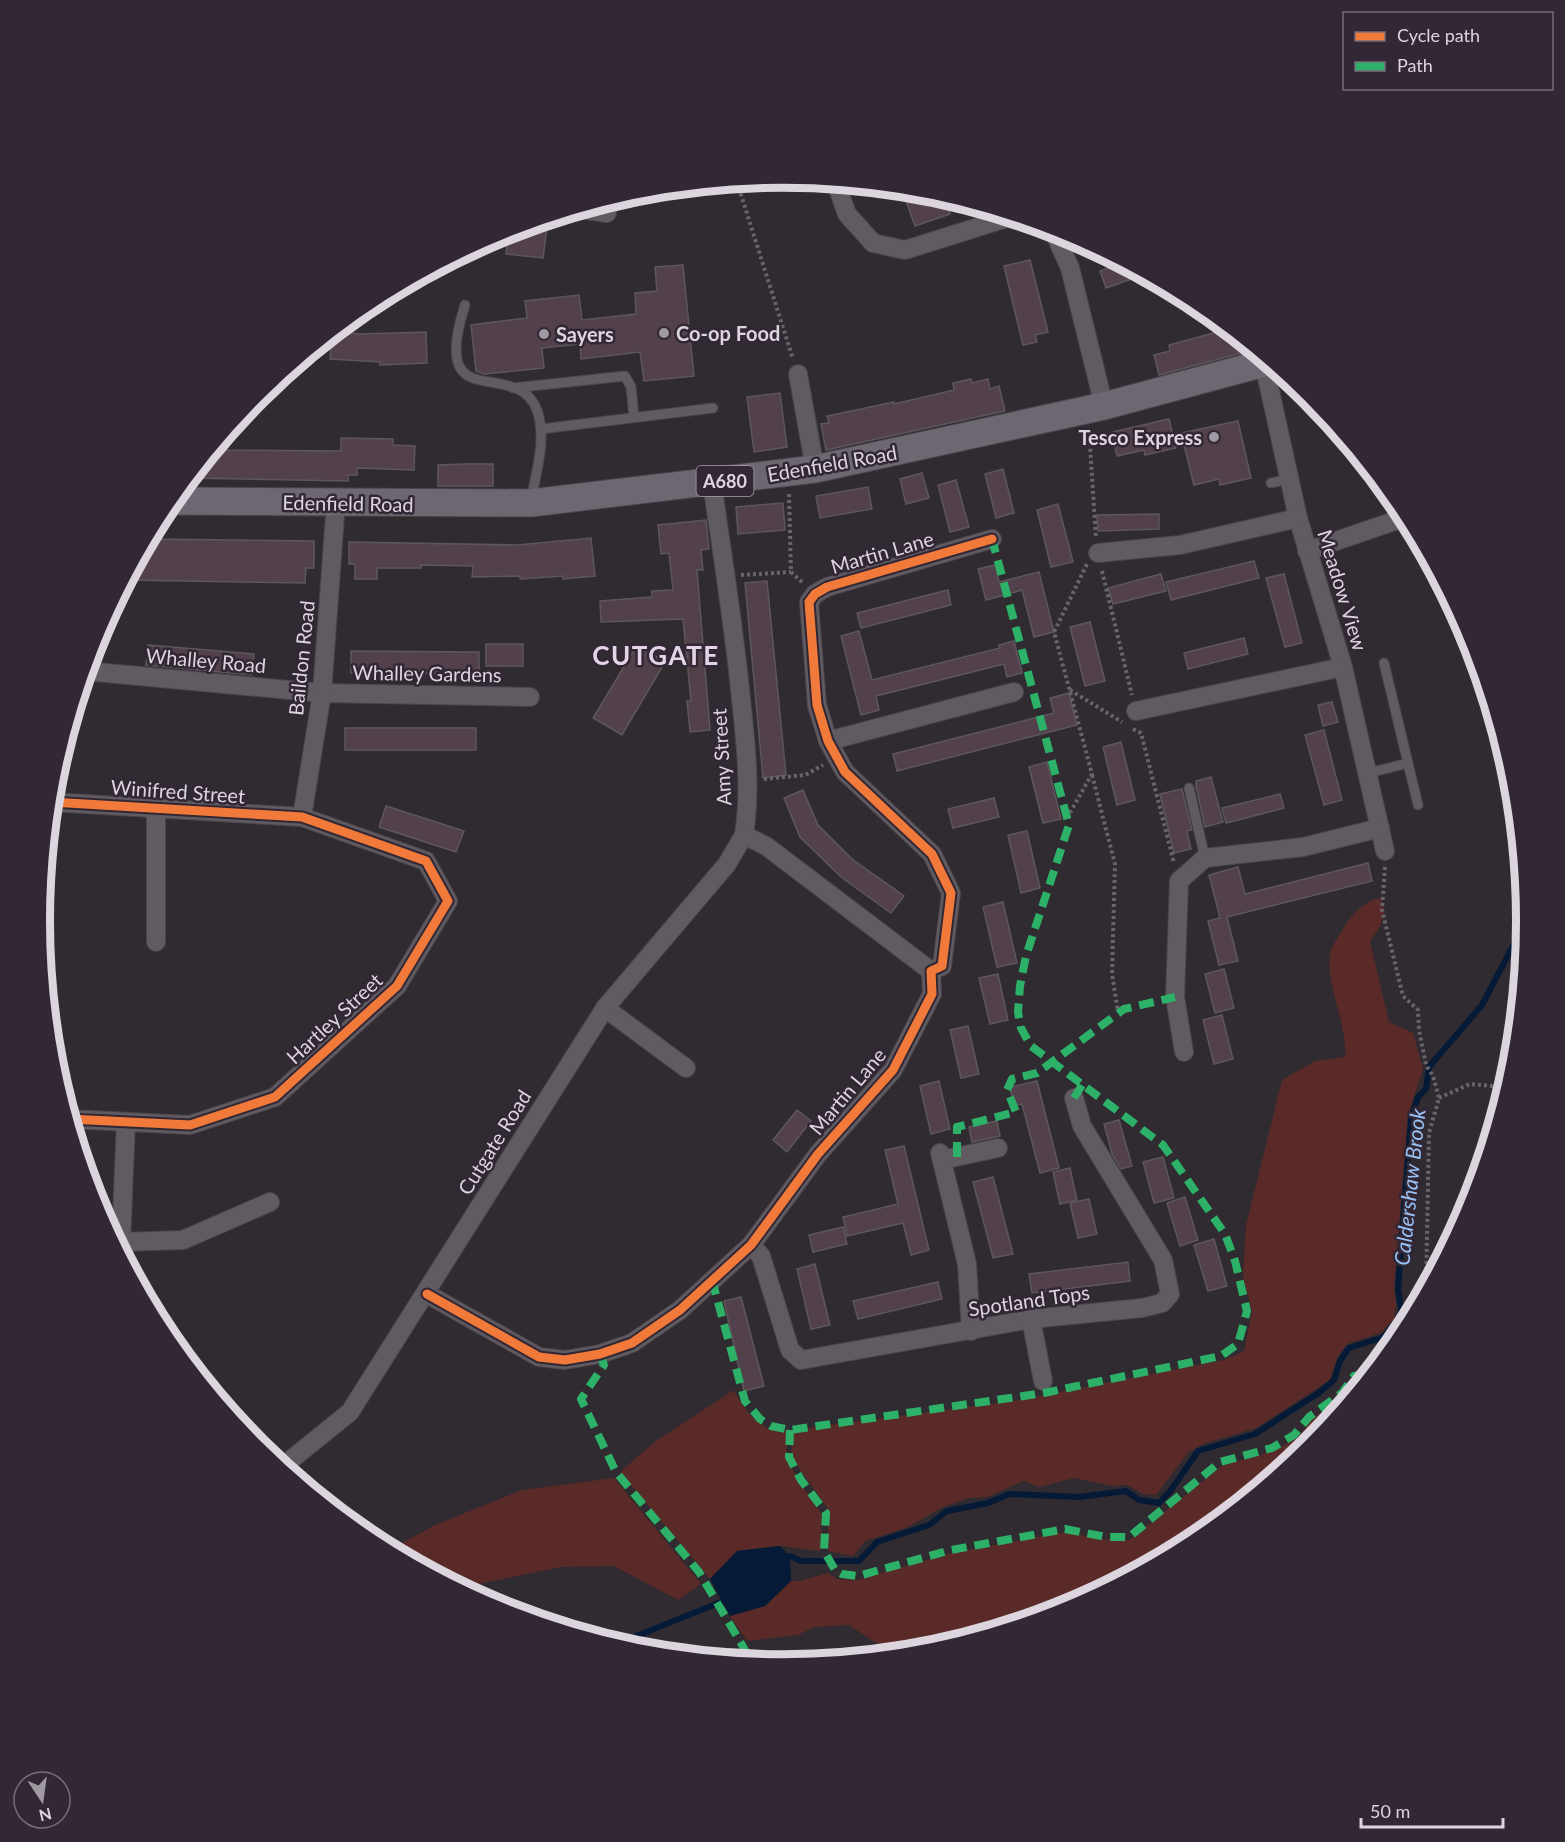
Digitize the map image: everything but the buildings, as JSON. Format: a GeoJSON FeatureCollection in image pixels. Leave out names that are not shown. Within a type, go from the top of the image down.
{"type":"FeatureCollection","features":[{"type":"Feature","properties":{"kind":"main road","name":"Edenfield Road"},"geometry":{"type":"LineString","coordinates":[[182,501],[531,503],[815,469],[1096,408],[1260,365]]}},
{"type":"Feature","properties":{"kind":"street"},"geometry":{"type":"LineString","coordinates":[[839,191],[847,214],[873,243],[905,250],[998,221]]}},
{"type":"Feature","properties":{"kind":"street"},"geometry":{"type":"LineString","coordinates":[[598,212],[607,213]]}},
{"type":"Feature","properties":{"kind":"street"},"geometry":{"type":"LineString","coordinates":[[1059,242],[1070,268],[1096,408]]}},
{"type":"Feature","properties":{"kind":"street","name":"Meadow View"},"geometry":{"type":"LineString","coordinates":[[1268,372],[1298,518],[1343,667],[1385,851]]}},
{"type":"Feature","properties":{"kind":"street"},"geometry":{"type":"LineString","coordinates":[[798,374],[815,469]]}},
{"type":"Feature","properties":{"kind":"street","name":"Amy Street"},"geometry":{"type":"LineString","coordinates":[[712,482],[736,652],[748,781],[748,806],[744,835]]}},
{"type":"Feature","properties":{"kind":"street","name":"Baildon Road"},"geometry":{"type":"LineString","coordinates":[[302,817],[322,693],[336,502]]}},
{"type":"Feature","properties":{"kind":"street"},"geometry":{"type":"LineString","coordinates":[[1097,548],[1180,545],[1298,518]]}},
{"type":"Feature","properties":{"kind":"street"},"geometry":{"type":"LineString","coordinates":[[1307,551],[1396,521]]}},
{"type":"Feature","properties":{"kind":"street","name":"Martin Lane"},"geometry":{"type":"LineString","coordinates":[[427,1294],[539,1357],[565,1360],[600,1354],[632,1343],[680,1310],[751,1245],[818,1154],[893,1070],[932,994],[931,970],[942,966],[951,893],[932,854],[844,772],[832,749],[818,705],[809,602],[814,594],[827,587],[992,539]]}},
{"type":"Feature","properties":{"kind":"street"},"geometry":{"type":"LineString","coordinates":[[1136,711],[1343,667]]}},
{"type":"Feature","properties":{"kind":"street","name":"Whalley Road"},"geometry":{"type":"LineString","coordinates":[[93,672],[322,693]]}},
{"type":"Feature","properties":{"kind":"street"},"geometry":{"type":"LineString","coordinates":[[832,749],[1014,692]]}},
{"type":"Feature","properties":{"kind":"street","name":"Whalley Gardens"},"geometry":{"type":"LineString","coordinates":[[322,693],[530,697]]}},
{"type":"Feature","properties":{"kind":"street","name":"Winifred Street"},"geometry":{"type":"LineString","coordinates":[[60,803],[302,817]]}},
{"type":"Feature","properties":{"kind":"street"},"geometry":{"type":"LineString","coordinates":[[156,808],[156,942]]}},
{"type":"Feature","properties":{"kind":"street","name":"Hartley Street"},"geometry":{"type":"LineString","coordinates":[[77,1119],[190,1125],[275,1097],[397,986],[448,902],[426,861],[302,817]]}},
{"type":"Feature","properties":{"kind":"street"},"geometry":{"type":"LineString","coordinates":[[1184,1052],[1175,997],[1179,881],[1205,858],[1303,847],[1380,828]]}},
{"type":"Feature","properties":{"kind":"street"},"geometry":{"type":"LineString","coordinates":[[744,835],[766,846],[931,970]]}},
{"type":"Feature","properties":{"kind":"street","name":"Cutgate Road"},"geometry":{"type":"LineString","coordinates":[[288,1462],[350,1412],[427,1294],[605,1008],[727,864],[744,835]]}},
{"type":"Feature","properties":{"kind":"street"},"geometry":{"type":"LineString","coordinates":[[605,1008],[686,1068]]}},
{"type":"Feature","properties":{"kind":"street","name":"Spotland Tops"},"geometry":{"type":"LineString","coordinates":[[751,1245],[761,1256],[790,1350],[801,1360],[1031,1319],[1142,1308],[1162,1303],[1170,1294],[1162,1260],[1082,1126],[1074,1098]]}},
{"type":"Feature","properties":{"kind":"street"},"geometry":{"type":"LineString","coordinates":[[121,1237],[126,1122]]}},
{"type":"Feature","properties":{"kind":"street"},"geometry":{"type":"LineString","coordinates":[[971,1331],[967,1264],[941,1157],[998,1148]]}},
{"type":"Feature","properties":{"kind":"street"},"geometry":{"type":"LineString","coordinates":[[124,1242],[183,1240],[270,1202]]}},
{"type":"Feature","properties":{"kind":"street"},"geometry":{"type":"LineString","coordinates":[[1031,1319],[1042,1381]]}},
{"type":"Feature","properties":{"kind":"lane"},"geometry":{"type":"LineString","coordinates":[[465,305],[458,329],[455,355],[461,370],[471,378],[513,388],[527,397],[536,409],[542,435],[531,503]]}},
{"type":"Feature","properties":{"kind":"lane"},"geometry":{"type":"LineString","coordinates":[[513,388],[625,376],[631,387],[634,417]]}},
{"type":"Feature","properties":{"kind":"lane"},"geometry":{"type":"LineString","coordinates":[[541,429],[713,408]]}},
{"type":"Feature","properties":{"kind":"lane"},"geometry":{"type":"LineString","coordinates":[[1270,483],[1289,479]]}},
{"type":"Feature","properties":{"kind":"lane"},"geometry":{"type":"LineString","coordinates":[[1384,663],[1418,805]]}},
{"type":"Feature","properties":{"kind":"lane"},"geometry":{"type":"LineString","coordinates":[[1369,773],[1408,763]]}},
{"type":"Feature","properties":{"kind":"lane"},"geometry":{"type":"LineString","coordinates":[[1189,788],[1205,858]]}},
{"type":"Feature","properties":{"kind":"path"},"geometry":{"type":"LineString","coordinates":[[739,190],[798,374]]}},
{"type":"Feature","properties":{"kind":"path"},"geometry":{"type":"LineString","coordinates":[[1096,408],[1097,548],[1179,881]]}},
{"type":"Feature","properties":{"kind":"path"},"geometry":{"type":"LineString","coordinates":[[788,472],[791,572],[814,594]]}},
{"type":"Feature","properties":{"kind":"path"},"geometry":{"type":"LineString","coordinates":[[1097,548],[1054,632],[1115,864],[1112,974],[1118,1012]]}},
{"type":"Feature","properties":{"kind":"path"},"geometry":{"type":"LineString","coordinates":[[726,576],[791,572]]}},
{"type":"Feature","properties":{"kind":"path"},"geometry":{"type":"LineString","coordinates":[[1070,690],[1141,733]]}},
{"type":"Feature","properties":{"kind":"path"},"geometry":{"type":"LineString","coordinates":[[748,781],[805,775],[832,749]]}},
{"type":"Feature","properties":{"kind":"path"},"geometry":{"type":"LineString","coordinates":[[1067,818],[1092,774]]}},
{"type":"Feature","properties":{"kind":"path"},"geometry":{"type":"LineString","coordinates":[[1385,851],[1382,910],[1403,996],[1418,1010],[1419,1030],[1426,1065],[1433,1076],[1438,1098],[1429,1133],[1426,1271]]}},
{"type":"Feature","properties":{"kind":"path"},"geometry":{"type":"LineString","coordinates":[[1438,1098],[1470,1084],[1496,1086]]}},
{"type":"Feature","properties":{"kind":"shaded area"},"geometry":{"type":"Polygon","coordinates":[[[1380,898],[1384,916],[1370,941],[1389,1022],[1413,1033],[1423,1069],[1408,1115],[1394,1286],[1396,1306],[1394,1319],[1380,1333],[1347,1344],[1338,1356],[1330,1380],[1256,1428],[1203,1444],[1189,1452],[1156,1495],[1143,1494],[1127,1485],[1112,1486],[1074,1478],[1039,1487],[1024,1481],[987,1497],[969,1498],[943,1507],[906,1528],[865,1541],[853,1556],[828,1551],[828,1509],[791,1457],[793,1430],[1013,1401],[1224,1360],[1244,1351],[1252,1312],[1243,1276],[1246,1225],[1282,1080],[1315,1061],[1345,1057],[1343,1031],[1330,975],[1331,951],[1337,938],[1356,912],[1369,902],[1380,898]]]}},
{"type":"Feature","properties":{"kind":"shaded area"},"geometry":{"type":"Polygon","coordinates":[[[734,1390],[754,1419],[769,1429],[786,1431],[787,1458],[799,1482],[822,1514],[820,1551],[780,1546],[737,1551],[710,1579],[620,1472],[656,1441],[734,1390]]]}},
{"type":"Feature","properties":{"kind":"shaded area"},"geometry":{"type":"Polygon","coordinates":[[[1335,1403],[1266,1472],[1229,1503],[1190,1530],[1149,1556],[1107,1578],[1018,1615],[926,1640],[883,1647],[849,1625],[814,1627],[798,1635],[747,1641],[730,1616],[765,1606],[791,1581],[800,1581],[828,1573],[838,1579],[857,1580],[951,1553],[1065,1532],[1103,1539],[1129,1540],[1223,1465],[1275,1451],[1299,1436],[1312,1419],[1335,1403]]]}},
{"type":"Feature","properties":{"kind":"shaded area"},"geometry":{"type":"Polygon","coordinates":[[[614,1478],[701,1584],[678,1600],[614,1566],[561,1567],[474,1585],[399,1545],[433,1526],[522,1490],[614,1478]]]}},
{"type":"Feature","properties":{"kind":"water"},"geometry":{"type":"Polygon","coordinates":[[[780,1546],[790,1556],[791,1581],[765,1606],[730,1616],[710,1579],[737,1551],[780,1546]]]}},
{"type":"Feature","properties":{"kind":"waterway","name":"Caldershaw Brook"},"geometry":{"type":"LineString","coordinates":[[1402,1312],[1398,1290],[1411,1118],[1418,1097],[1426,1089],[1429,1067],[1482,1005],[1515,942]]}},
{"type":"Feature","properties":{"kind":"waterway","name":"Caldershaw Brook"},"geometry":{"type":"LineString","coordinates":[[790,1556],[801,1561],[859,1561],[877,1542],[929,1525],[947,1511],[988,1503],[1009,1494],[1079,1497],[1126,1491],[1139,1500],[1159,1503],[1171,1490],[1198,1451],[1255,1434],[1320,1392],[1334,1380],[1340,1361],[1349,1348],[1384,1337],[1396,1322]]}},
{"type":"Feature","properties":{"kind":"waterway"},"geometry":{"type":"LineString","coordinates":[[631,1638],[721,1602]]}},
{"type":"Feature","properties":{"kind":"marked path"},"geometry":{"type":"LineString","coordinates":[[712,1280],[745,1401],[760,1419],[771,1426],[790,1430],[1044,1393],[1221,1356],[1238,1344],[1247,1311],[1235,1261],[1225,1234],[1163,1145],[1031,1046],[1021,1028],[1018,1012],[1026,956],[1069,825],[992,539]]}},
{"type":"Feature","properties":{"kind":"marked path"},"geometry":{"type":"LineString","coordinates":[[957,1157],[957,1127],[1016,1112],[1007,1090],[1012,1079],[1037,1073],[1124,1009],[1175,997]]}},
{"type":"Feature","properties":{"kind":"marked path"},"geometry":{"type":"LineString","coordinates":[[1074,1098],[1082,1085]]}},
{"type":"Feature","properties":{"kind":"marked path"},"geometry":{"type":"LineString","coordinates":[[600,1354],[604,1365],[581,1399],[616,1472],[699,1572],[746,1652]]}},
{"type":"Feature","properties":{"kind":"marked path"},"geometry":{"type":"LineString","coordinates":[[790,1430],[789,1457],[801,1480],[826,1513],[824,1551],[835,1570],[842,1574],[858,1576],[951,1550],[1065,1529],[1106,1537],[1129,1537],[1220,1462],[1272,1448],[1294,1435],[1309,1417],[1342,1393],[1354,1376],[1357,1375]]}},
{"type":"Feature","properties":{"kind":"cycle path"},"geometry":{"type":"LineString","coordinates":[[427,1294],[539,1357],[565,1360],[600,1354],[632,1343],[680,1310],[751,1245],[818,1154],[893,1070],[932,994],[931,971],[942,966],[951,893],[932,854],[845,772],[828,741],[817,705],[809,602],[815,594],[827,587],[992,539]]}},
{"type":"Feature","properties":{"kind":"cycle path"},"geometry":{"type":"LineString","coordinates":[[60,803],[302,817],[426,861],[448,901],[397,986],[275,1097],[190,1125],[77,1119]]}},
{"type":"Feature","properties":{"kind":"place","name":"Co-op Food"},"geometry":{"type":"Point","coordinates":[664,333]}},
{"type":"Feature","properties":{"kind":"place","name":"Sayers"},"geometry":{"type":"Point","coordinates":[544,334]}},
{"type":"Feature","properties":{"kind":"place","name":"Tesco Express"},"geometry":{"type":"Point","coordinates":[1214,437]}},
{"type":"Feature","properties":{"kind":"district","name":"CUTGATE"},"geometry":{"type":"Point","coordinates":[656,655]}}]}
